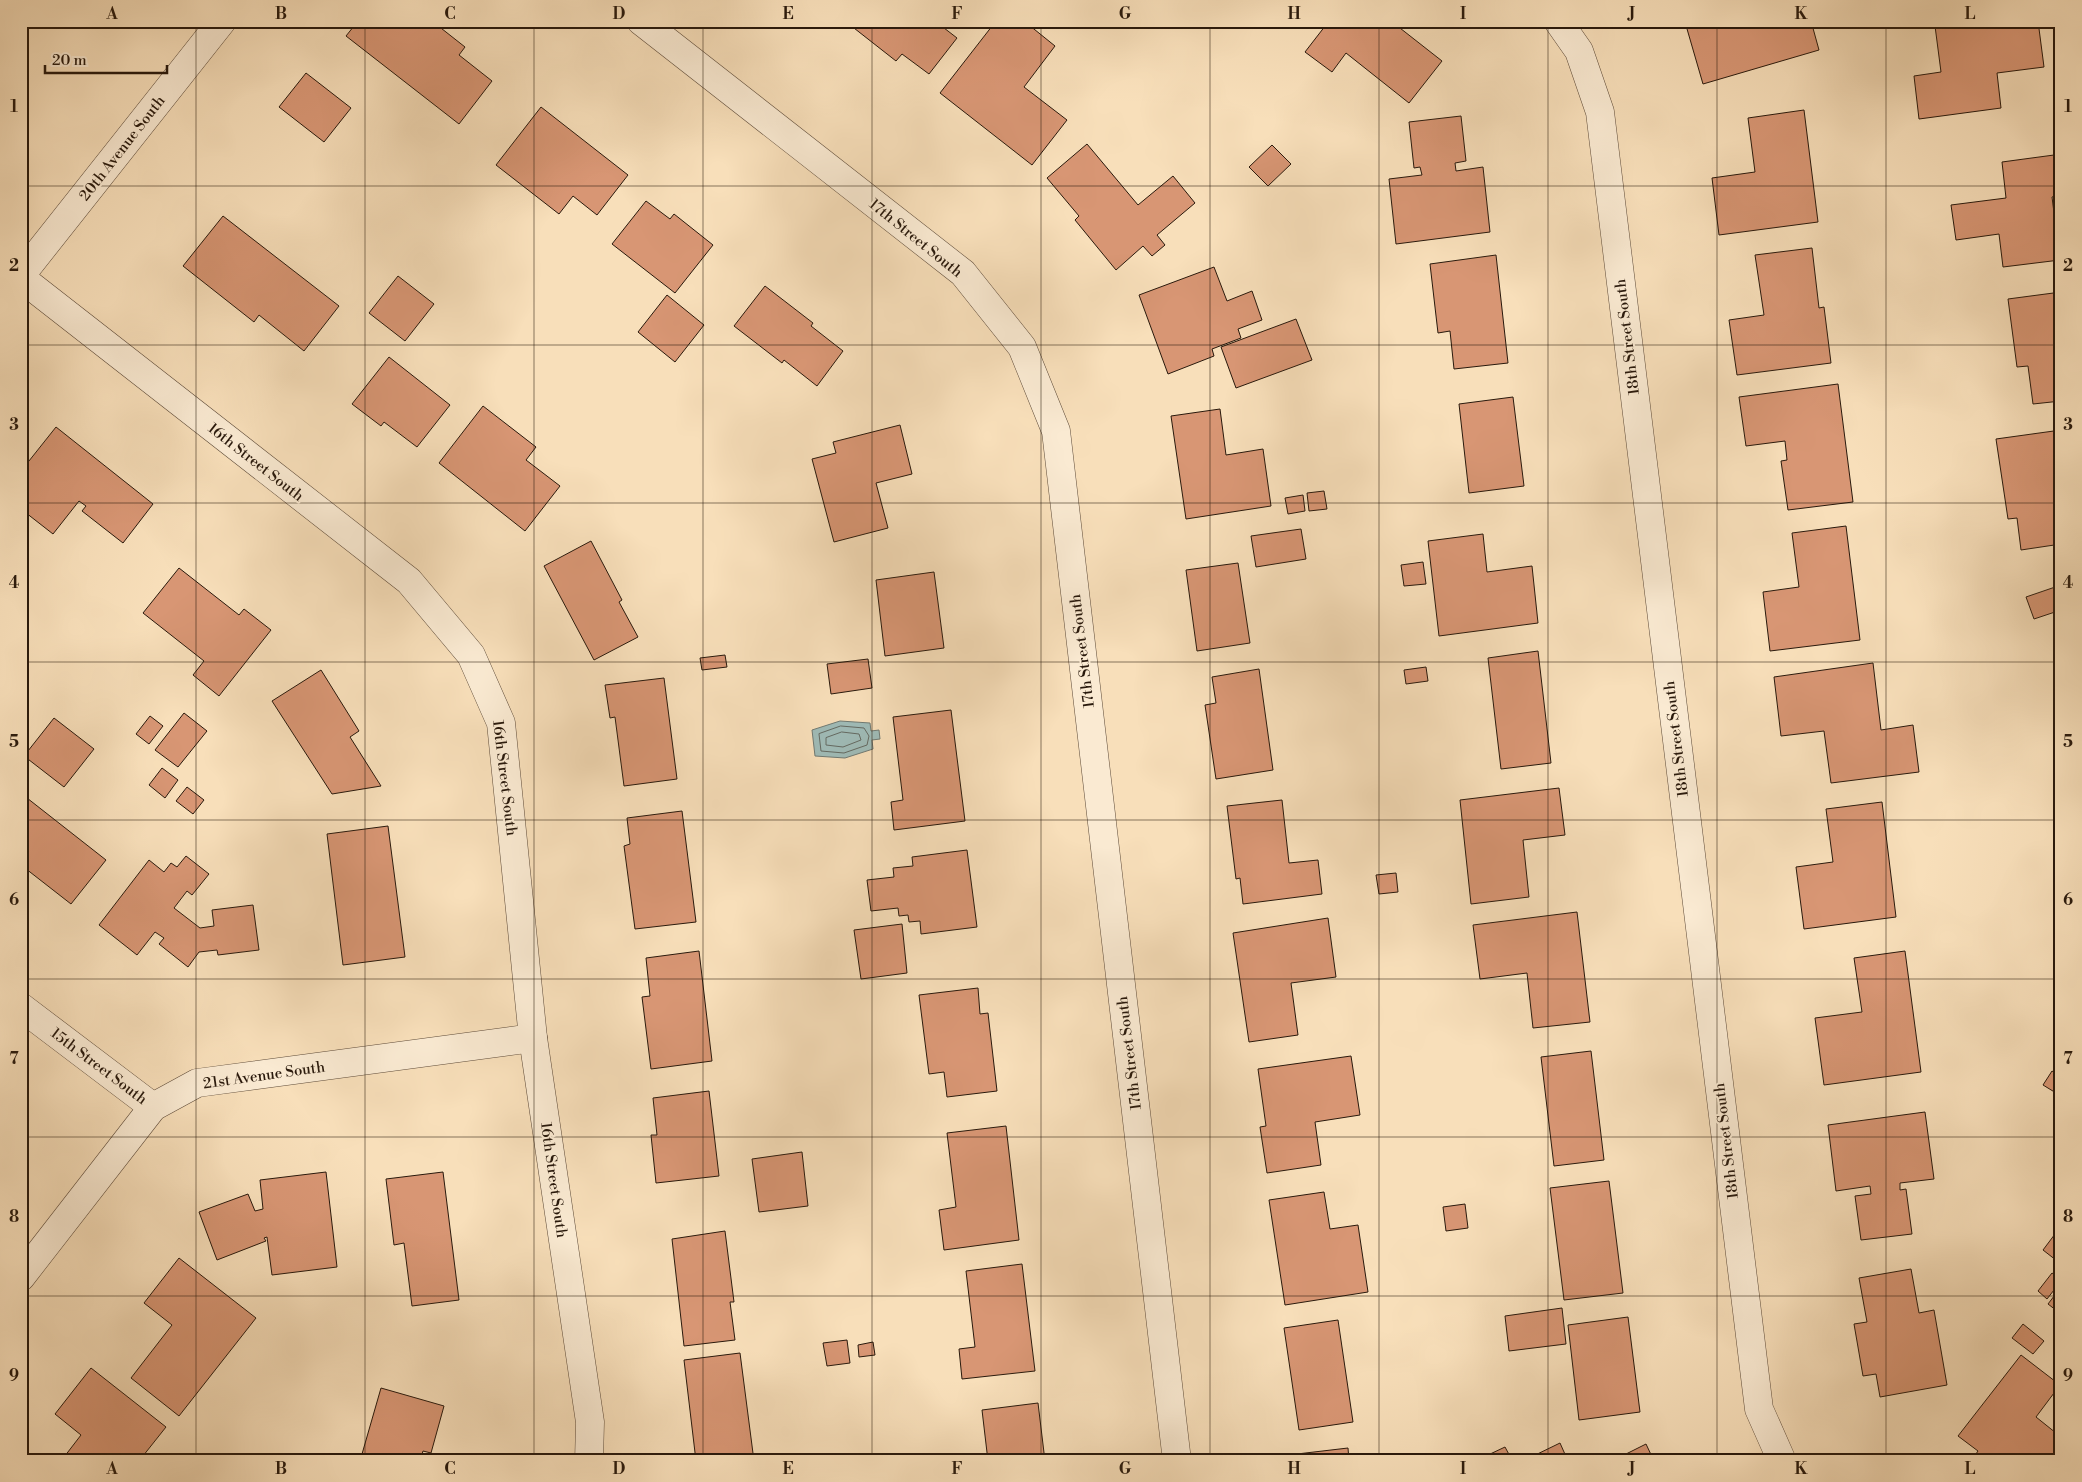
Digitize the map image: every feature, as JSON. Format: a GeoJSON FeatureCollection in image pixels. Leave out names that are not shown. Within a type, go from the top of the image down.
{"type":"FeatureCollection","features":[{"type":"Feature","properties":{"kind":"street","name":"20th Avenue South"},"geometry":{"type":"LineString","coordinates":[[21,276],[222,21]]}},
{"type":"Feature","properties":{"kind":"street","name":"17th Street South"},"geometry":{"type":"LineString","coordinates":[[641,21],[963,274],[1022,347],[1056,431],[1177,1461]]}},
{"type":"Feature","properties":{"kind":"street","name":"18th Street South"},"geometry":{"type":"LineString","coordinates":[[1558,21],[1579,51],[1600,112],[1759,1409],[1782,1461]]}},
{"type":"Feature","properties":{"kind":"street","name":"16th Street South"},"geometry":{"type":"LineString","coordinates":[[21,276],[409,581],[471,655],[501,723],[533,1038],[590,1422],[589,1461]]}},
{"type":"Feature","properties":{"kind":"street","name":"15th Street South"},"geometry":{"type":"LineString","coordinates":[[21,1007],[153,1107]]}},
{"type":"Feature","properties":{"kind":"street","name":"21st Avenue South"},"geometry":{"type":"LineString","coordinates":[[21,1276],[153,1107],[198,1084],[533,1038]]}},
{"type":"Feature","properties":{"kind":"water"},"geometry":{"type":"Polygon","coordinates":[[[840,721],[870,723],[871,731],[879,730],[880,739],[872,740],[873,749],[845,758],[815,756],[812,730],[840,721]]]}},
{"type":"Feature","properties":{"kind":"building"},"geometry":{"type":"Polygon","coordinates":[[[358,21],[432,21],[465,47],[459,55],[492,81],[459,124],[346,36],[358,21]]]}},
{"type":"Feature","properties":{"kind":"building"},"geometry":{"type":"Polygon","coordinates":[[[845,21],[935,21],[957,38],[929,74],[902,54],[896,61],[845,21]]]}},
{"type":"Feature","properties":{"kind":"building"},"geometry":{"type":"Polygon","coordinates":[[[996,21],[1024,21],[1055,46],[1024,87],[1067,120],[1032,165],[940,93],[996,21]]]}},
{"type":"Feature","properties":{"kind":"building"},"geometry":{"type":"Polygon","coordinates":[[[1329,21],[1391,21],[1442,61],[1409,103],[1346,53],[1332,72],[1305,52],[1329,21]]]}},
{"type":"Feature","properties":{"kind":"building"},"geometry":{"type":"Polygon","coordinates":[[[1811,21],[1819,50],[1703,84],[1685,22],[1811,21]]]}},
{"type":"Feature","properties":{"kind":"building"},"geometry":{"type":"Polygon","coordinates":[[[1971,21],[2038,21],[2044,67],[1997,73],[2001,108],[1919,119],[1914,76],[1941,72],[1935,26],[1971,21]]]}},
{"type":"Feature","properties":{"kind":"building"},"geometry":{"type":"Polygon","coordinates":[[[306,73],[351,108],[324,142],[279,107],[306,73]]]}},
{"type":"Feature","properties":{"kind":"building"},"geometry":{"type":"Polygon","coordinates":[[[541,107],[628,175],[597,215],[573,196],[559,214],[496,165],[541,107]]]}},
{"type":"Feature","properties":{"kind":"building"},"geometry":{"type":"Polygon","coordinates":[[[1804,110],[1818,222],[1719,235],[1712,178],[1755,172],[1748,118],[1804,110]]]}},
{"type":"Feature","properties":{"kind":"building"},"geometry":{"type":"Polygon","coordinates":[[[1461,116],[1466,161],[1455,163],[1456,171],[1483,167],[1490,232],[1396,244],[1389,179],[1422,175],[1420,167],[1414,168],[1409,122],[1461,116]]]}},
{"type":"Feature","properties":{"kind":"building"},"geometry":{"type":"Polygon","coordinates":[[[1087,144],[1138,205],[1173,176],[1195,203],[1157,235],[1165,245],[1152,256],[1143,246],[1116,270],[1075,220],[1079,216],[1047,178],[1087,144]]]}},
{"type":"Feature","properties":{"kind":"building"},"geometry":{"type":"Polygon","coordinates":[[[1272,145],[1291,164],[1268,186],[1249,167],[1272,145]]]}},
{"type":"Feature","properties":{"kind":"building"},"geometry":{"type":"Polygon","coordinates":[[[2054,155],[2059,195],[2052,197],[2060,260],[2003,267],[1999,234],[1956,240],[1951,205],[2006,198],[2002,162],[2054,155]]]}},
{"type":"Feature","properties":{"kind":"building"},"geometry":{"type":"Polygon","coordinates":[[[646,201],[670,219],[674,214],[713,245],[675,293],[612,244],[646,201]]]}},
{"type":"Feature","properties":{"kind":"building"},"geometry":{"type":"Polygon","coordinates":[[[223,216],[339,306],[304,351],[259,315],[254,322],[183,266],[223,216]]]}},
{"type":"Feature","properties":{"kind":"building"},"geometry":{"type":"Polygon","coordinates":[[[1812,248],[1819,308],[1824,307],[1831,363],[1737,375],[1729,320],[1764,315],[1755,255],[1812,248]]]}},
{"type":"Feature","properties":{"kind":"building"},"geometry":{"type":"Polygon","coordinates":[[[1496,255],[1508,363],[1454,369],[1450,331],[1438,333],[1430,264],[1496,255]]]}},
{"type":"Feature","properties":{"kind":"building"},"geometry":{"type":"Polygon","coordinates":[[[1214,267],[1227,301],[1252,291],[1262,320],[1238,329],[1241,338],[1212,349],[1214,356],[1168,374],[1139,295],[1214,267]]]}},
{"type":"Feature","properties":{"kind":"building"},"geometry":{"type":"Polygon","coordinates":[[[398,276],[434,304],[405,341],[369,313],[398,276]]]}},
{"type":"Feature","properties":{"kind":"building"},"geometry":{"type":"Polygon","coordinates":[[[765,286],[813,323],[811,326],[843,351],[817,386],[784,360],[782,363],[734,326],[765,286]]]}},
{"type":"Feature","properties":{"kind":"building"},"geometry":{"type":"Polygon","coordinates":[[[2061,292],[2061,401],[2033,404],[2028,366],[2017,367],[2008,299],[2061,292]]]}},
{"type":"Feature","properties":{"kind":"building"},"geometry":{"type":"Polygon","coordinates":[[[667,295],[704,325],[675,362],[638,332],[667,295]]]}},
{"type":"Feature","properties":{"kind":"building"},"geometry":{"type":"Polygon","coordinates":[[[1296,319],[1312,360],[1236,388],[1221,347],[1296,319]]]}},
{"type":"Feature","properties":{"kind":"building"},"geometry":{"type":"Polygon","coordinates":[[[389,357],[450,405],[417,447],[384,422],[381,426],[352,404],[389,357]]]}},
{"type":"Feature","properties":{"kind":"building"},"geometry":{"type":"Polygon","coordinates":[[[1838,384],[1853,502],[1788,510],[1781,461],[1787,460],[1785,441],[1746,446],[1739,397],[1838,384]]]}},
{"type":"Feature","properties":{"kind":"building"},"geometry":{"type":"Polygon","coordinates":[[[1513,397],[1524,486],[1469,493],[1459,404],[1513,397]]]}},
{"type":"Feature","properties":{"kind":"building"},"geometry":{"type":"Polygon","coordinates":[[[483,406],[536,447],[526,460],[560,486],[525,531],[439,463],[483,406]]]}},
{"type":"Feature","properties":{"kind":"building"},"geometry":{"type":"Polygon","coordinates":[[[1220,409],[1226,455],[1263,449],[1271,506],[1186,519],[1171,416],[1220,409]]]}},
{"type":"Feature","properties":{"kind":"building"},"geometry":{"type":"Polygon","coordinates":[[[900,425],[912,474],[876,483],[888,528],[834,542],[812,459],[836,453],[833,442],[900,425]]]}},
{"type":"Feature","properties":{"kind":"building"},"geometry":{"type":"Polygon","coordinates":[[[56,427],[153,504],[123,543],[82,511],[86,506],[79,501],[53,534],[21,509],[21,471],[56,427]]]}},
{"type":"Feature","properties":{"kind":"building"},"geometry":{"type":"Polygon","coordinates":[[[2061,430],[2061,544],[2021,550],[2017,518],[2008,519],[1996,439],[2061,430]]]}},
{"type":"Feature","properties":{"kind":"building"},"geometry":{"type":"Polygon","coordinates":[[[1324,491],[1327,509],[1309,511],[1307,493],[1324,491]]]}},
{"type":"Feature","properties":{"kind":"building"},"geometry":{"type":"Polygon","coordinates":[[[1303,495],[1305,511],[1288,514],[1285,498],[1303,495]]]}},
{"type":"Feature","properties":{"kind":"building"},"geometry":{"type":"Polygon","coordinates":[[[1846,526],[1860,640],[1770,651],[1763,592],[1799,587],[1792,533],[1846,526]]]}},
{"type":"Feature","properties":{"kind":"building"},"geometry":{"type":"Polygon","coordinates":[[[1301,529],[1306,559],[1256,567],[1251,536],[1301,529]]]}},
{"type":"Feature","properties":{"kind":"building"},"geometry":{"type":"Polygon","coordinates":[[[1483,534],[1487,572],[1532,566],[1538,623],[1439,636],[1428,541],[1483,534]]]}},
{"type":"Feature","properties":{"kind":"building"},"geometry":{"type":"Polygon","coordinates":[[[591,541],[622,600],[619,602],[638,637],[594,660],[544,566],[591,541]]]}},
{"type":"Feature","properties":{"kind":"building"},"geometry":{"type":"Polygon","coordinates":[[[1423,562],[1426,584],[1404,586],[1401,565],[1423,562]]]}},
{"type":"Feature","properties":{"kind":"building"},"geometry":{"type":"Polygon","coordinates":[[[1238,563],[1250,643],[1197,651],[1186,570],[1238,563]]]}},
{"type":"Feature","properties":{"kind":"building"},"geometry":{"type":"Polygon","coordinates":[[[179,568],[239,615],[244,609],[271,630],[219,696],[193,675],[204,661],[143,613],[179,568]]]}},
{"type":"Feature","properties":{"kind":"building"},"geometry":{"type":"Polygon","coordinates":[[[934,572],[944,648],[885,656],[876,580],[934,572]]]}},
{"type":"Feature","properties":{"kind":"building"},"geometry":{"type":"Polygon","coordinates":[[[2061,585],[2061,619],[2058,611],[2034,619],[2026,597],[2061,585]]]}},
{"type":"Feature","properties":{"kind":"building"},"geometry":{"type":"Polygon","coordinates":[[[1538,651],[1551,763],[1501,769],[1488,658],[1538,651]]]}},
{"type":"Feature","properties":{"kind":"building"},"geometry":{"type":"Polygon","coordinates":[[[725,655],[727,667],[702,670],[700,658],[725,655]]]}},
{"type":"Feature","properties":{"kind":"building"},"geometry":{"type":"Polygon","coordinates":[[[868,659],[872,688],[831,694],[827,664],[868,659]]]}},
{"type":"Feature","properties":{"kind":"building"},"geometry":{"type":"Polygon","coordinates":[[[1873,663],[1881,730],[1913,725],[1919,772],[1831,783],[1824,731],[1781,736],[1774,677],[1873,663]]]}},
{"type":"Feature","properties":{"kind":"building"},"geometry":{"type":"Polygon","coordinates":[[[1426,667],[1428,681],[1406,684],[1404,670],[1426,667]]]}},
{"type":"Feature","properties":{"kind":"building"},"geometry":{"type":"Polygon","coordinates":[[[1259,669],[1273,770],[1216,779],[1205,705],[1216,703],[1212,677],[1259,669]]]}},
{"type":"Feature","properties":{"kind":"building"},"geometry":{"type":"Polygon","coordinates":[[[321,670],[359,731],[350,737],[381,786],[332,794],[272,701],[321,670]]]}},
{"type":"Feature","properties":{"kind":"building"},"geometry":{"type":"Polygon","coordinates":[[[664,678],[677,779],[624,786],[615,717],[610,718],[605,685],[664,678]]]}},
{"type":"Feature","properties":{"kind":"building"},"geometry":{"type":"Polygon","coordinates":[[[951,710],[965,821],[894,830],[891,802],[903,800],[893,717],[951,710]]]}},
{"type":"Feature","properties":{"kind":"building"},"geometry":{"type":"Polygon","coordinates":[[[184,713],[207,731],[178,767],[155,750],[184,713]]]}},
{"type":"Feature","properties":{"kind":"building"},"geometry":{"type":"Polygon","coordinates":[[[150,716],[163,726],[149,744],[136,734],[150,716]]]}},
{"type":"Feature","properties":{"kind":"building"},"geometry":{"type":"Polygon","coordinates":[[[54,718],[94,749],[64,787],[24,756],[54,718]]]}},
{"type":"Feature","properties":{"kind":"building"},"geometry":{"type":"Polygon","coordinates":[[[162,768],[178,780],[165,798],[149,785],[162,768]]]}},
{"type":"Feature","properties":{"kind":"building"},"geometry":{"type":"Polygon","coordinates":[[[187,787],[204,800],[193,814],[176,801],[187,787]]]}},
{"type":"Feature","properties":{"kind":"building"},"geometry":{"type":"Polygon","coordinates":[[[1559,788],[1565,835],[1523,840],[1529,897],[1471,904],[1460,800],[1559,788]]]}},
{"type":"Feature","properties":{"kind":"building"},"geometry":{"type":"Polygon","coordinates":[[[27,798],[106,860],[71,904],[21,865],[21,806],[27,798]]]}},
{"type":"Feature","properties":{"kind":"building"},"geometry":{"type":"Polygon","coordinates":[[[1282,800],[1289,863],[1318,860],[1322,894],[1243,904],[1240,878],[1236,879],[1227,806],[1282,800]]]}},
{"type":"Feature","properties":{"kind":"building"},"geometry":{"type":"Polygon","coordinates":[[[1882,802],[1896,917],[1804,929],[1796,867],[1833,862],[1826,809],[1882,802]]]}},
{"type":"Feature","properties":{"kind":"building"},"geometry":{"type":"Polygon","coordinates":[[[682,811],[696,922],[635,929],[624,846],[630,844],[627,818],[682,811]]]}},
{"type":"Feature","properties":{"kind":"building"},"geometry":{"type":"Polygon","coordinates":[[[388,826],[405,957],[343,965],[327,834],[388,826]]]}},
{"type":"Feature","properties":{"kind":"building"},"geometry":{"type":"Polygon","coordinates":[[[967,850],[977,927],[921,934],[920,921],[909,922],[908,915],[899,916],[898,908],[871,911],[867,880],[894,877],[893,868],[913,866],[912,857],[967,850]]]}},
{"type":"Feature","properties":{"kind":"building"},"geometry":{"type":"Polygon","coordinates":[[[186,856],[209,874],[192,895],[187,891],[174,908],[200,928],[214,926],[212,910],[253,905],[259,950],[218,955],[217,950],[199,952],[188,967],[159,944],[164,938],[155,932],[137,955],[99,925],[149,860],[164,872],[171,863],[177,867],[186,856]]]}},
{"type":"Feature","properties":{"kind":"building"},"geometry":{"type":"Polygon","coordinates":[[[1396,873],[1398,892],[1379,894],[1376,875],[1396,873]]]}},
{"type":"Feature","properties":{"kind":"building"},"geometry":{"type":"Polygon","coordinates":[[[1577,912],[1590,1022],[1533,1028],[1527,973],[1480,979],[1473,925],[1577,912]]]}},
{"type":"Feature","properties":{"kind":"building"},"geometry":{"type":"Polygon","coordinates":[[[1328,918],[1336,977],[1291,983],[1298,1035],[1249,1042],[1233,933],[1328,918]]]}},
{"type":"Feature","properties":{"kind":"building"},"geometry":{"type":"Polygon","coordinates":[[[902,924],[907,973],[861,979],[854,930],[902,924]]]}},
{"type":"Feature","properties":{"kind":"building"},"geometry":{"type":"Polygon","coordinates":[[[699,951],[712,1061],[651,1069],[642,997],[650,996],[646,958],[699,951]]]}},
{"type":"Feature","properties":{"kind":"building"},"geometry":{"type":"Polygon","coordinates":[[[1905,951],[1921,1072],[1824,1085],[1815,1018],[1862,1012],[1854,958],[1905,951]]]}},
{"type":"Feature","properties":{"kind":"building"},"geometry":{"type":"Polygon","coordinates":[[[978,988],[980,1014],[988,1013],[997,1091],[947,1097],[944,1072],[929,1074],[919,995],[978,988]]]}},
{"type":"Feature","properties":{"kind":"building"},"geometry":{"type":"Polygon","coordinates":[[[1591,1051],[1604,1160],[1554,1166],[1541,1057],[1591,1051]]]}},
{"type":"Feature","properties":{"kind":"building"},"geometry":{"type":"Polygon","coordinates":[[[1351,1056],[1360,1115],[1315,1122],[1321,1165],[1267,1173],[1260,1127],[1266,1126],[1258,1069],[1351,1056]]]}},
{"type":"Feature","properties":{"kind":"building"},"geometry":{"type":"Polygon","coordinates":[[[2052,1071],[2061,1077],[2061,1096],[2043,1085],[2052,1071]]]}},
{"type":"Feature","properties":{"kind":"building"},"geometry":{"type":"Polygon","coordinates":[[[709,1091],[719,1176],[656,1183],[651,1135],[657,1135],[653,1098],[709,1091]]]}},
{"type":"Feature","properties":{"kind":"building"},"geometry":{"type":"Polygon","coordinates":[[[1925,1112],[1934,1179],[1900,1183],[1900,1190],[1906,1189],[1912,1234],[1861,1240],[1855,1196],[1871,1194],[1870,1186],[1836,1191],[1828,1125],[1925,1112]]]}},
{"type":"Feature","properties":{"kind":"building"},"geometry":{"type":"Polygon","coordinates":[[[1006,1126],[1019,1240],[944,1250],[939,1210],[956,1207],[947,1133],[1006,1126]]]}},
{"type":"Feature","properties":{"kind":"building"},"geometry":{"type":"Polygon","coordinates":[[[802,1152],[808,1206],[759,1212],[752,1159],[802,1152]]]}},
{"type":"Feature","properties":{"kind":"building"},"geometry":{"type":"Polygon","coordinates":[[[326,1172],[337,1267],[272,1275],[267,1237],[264,1238],[266,1241],[217,1260],[199,1212],[248,1194],[255,1211],[263,1209],[260,1180],[326,1172]]]}},
{"type":"Feature","properties":{"kind":"building"},"geometry":{"type":"Polygon","coordinates":[[[443,1172],[459,1300],[412,1306],[404,1243],[394,1245],[386,1179],[443,1172]]]}},
{"type":"Feature","properties":{"kind":"building"},"geometry":{"type":"Polygon","coordinates":[[[1609,1181],[1623,1293],[1564,1300],[1550,1188],[1609,1181]]]}},
{"type":"Feature","properties":{"kind":"building"},"geometry":{"type":"Polygon","coordinates":[[[1324,1192],[1330,1229],[1358,1225],[1368,1292],[1285,1305],[1269,1200],[1324,1192]]]}},
{"type":"Feature","properties":{"kind":"building"},"geometry":{"type":"Polygon","coordinates":[[[1465,1204],[1468,1228],[1446,1231],[1443,1207],[1465,1204]]]}},
{"type":"Feature","properties":{"kind":"building"},"geometry":{"type":"Polygon","coordinates":[[[2061,1226],[2061,1264],[2043,1250],[2061,1226]]]}},
{"type":"Feature","properties":{"kind":"building"},"geometry":{"type":"Polygon","coordinates":[[[725,1231],[734,1302],[730,1302],[735,1340],[684,1346],[672,1239],[725,1231]]]}},
{"type":"Feature","properties":{"kind":"building"},"geometry":{"type":"Polygon","coordinates":[[[179,1258],[256,1318],[179,1416],[131,1378],[172,1325],[144,1303],[179,1258]]]}},
{"type":"Feature","properties":{"kind":"building"},"geometry":{"type":"Polygon","coordinates":[[[1022,1264],[1035,1371],[962,1379],[959,1349],[975,1347],[966,1271],[1022,1264]]]}},
{"type":"Feature","properties":{"kind":"building"},"geometry":{"type":"Polygon","coordinates":[[[1911,1269],[1919,1313],[1934,1310],[1947,1385],[1880,1397],[1876,1374],[1863,1376],[1854,1324],[1867,1322],[1859,1278],[1911,1269]]]}},
{"type":"Feature","properties":{"kind":"building"},"geometry":{"type":"Polygon","coordinates":[[[2052,1273],[2061,1281],[2047,1299],[2038,1291],[2052,1273]]]}},
{"type":"Feature","properties":{"kind":"building"},"geometry":{"type":"Polygon","coordinates":[[[2061,1287],[2061,1314],[2048,1304],[2061,1287]]]}},
{"type":"Feature","properties":{"kind":"building"},"geometry":{"type":"Polygon","coordinates":[[[1562,1308],[1566,1344],[1509,1351],[1505,1316],[1562,1308]]]}},
{"type":"Feature","properties":{"kind":"building"},"geometry":{"type":"Polygon","coordinates":[[[1628,1317],[1640,1412],[1579,1420],[1568,1325],[1628,1317]]]}},
{"type":"Feature","properties":{"kind":"building"},"geometry":{"type":"Polygon","coordinates":[[[1338,1320],[1353,1422],[1299,1430],[1284,1328],[1338,1320]]]}},
{"type":"Feature","properties":{"kind":"building"},"geometry":{"type":"Polygon","coordinates":[[[2023,1324],[2044,1341],[2033,1354],[2012,1338],[2023,1324]]]}},
{"type":"Feature","properties":{"kind":"building"},"geometry":{"type":"Polygon","coordinates":[[[847,1340],[850,1363],[827,1366],[823,1343],[847,1340]]]}},
{"type":"Feature","properties":{"kind":"building"},"geometry":{"type":"Polygon","coordinates":[[[873,1342],[875,1355],[859,1357],[858,1345],[873,1342]]]}},
{"type":"Feature","properties":{"kind":"building"},"geometry":{"type":"Polygon","coordinates":[[[740,1353],[754,1461],[696,1461],[684,1360],[740,1353]]]}},
{"type":"Feature","properties":{"kind":"building"},"geometry":{"type":"Polygon","coordinates":[[[2021,1355],[2060,1385],[2036,1417],[2061,1437],[2061,1454],[2056,1461],[1971,1461],[1978,1451],[1958,1436],[2021,1355]]]}},
{"type":"Feature","properties":{"kind":"building"},"geometry":{"type":"Polygon","coordinates":[[[91,1368],[166,1427],[139,1461],[61,1461],[81,1435],[55,1414],[91,1368]]]}},
{"type":"Feature","properties":{"kind":"building"},"geometry":{"type":"Polygon","coordinates":[[[381,1388],[444,1406],[431,1453],[423,1451],[420,1461],[360,1461],[381,1388]]]}},
{"type":"Feature","properties":{"kind":"building"},"geometry":{"type":"Polygon","coordinates":[[[1038,1403],[1045,1461],[988,1461],[982,1410],[1038,1403]]]}},
{"type":"Feature","properties":{"kind":"building"},"geometry":{"type":"Polygon","coordinates":[[[1560,1443],[1568,1461],[1523,1461],[1560,1443]]]}},
{"type":"Feature","properties":{"kind":"building"},"geometry":{"type":"Polygon","coordinates":[[[1646,1444],[1654,1461],[1612,1461],[1646,1444]]]}},
{"type":"Feature","properties":{"kind":"building"},"geometry":{"type":"Polygon","coordinates":[[[1505,1447],[1512,1460],[1490,1461],[1488,1455],[1505,1447]]]}},
{"type":"Feature","properties":{"kind":"building"},"geometry":{"type":"Polygon","coordinates":[[[1348,1448],[1349,1461],[1298,1461],[1297,1454],[1348,1448]]]}}]}
